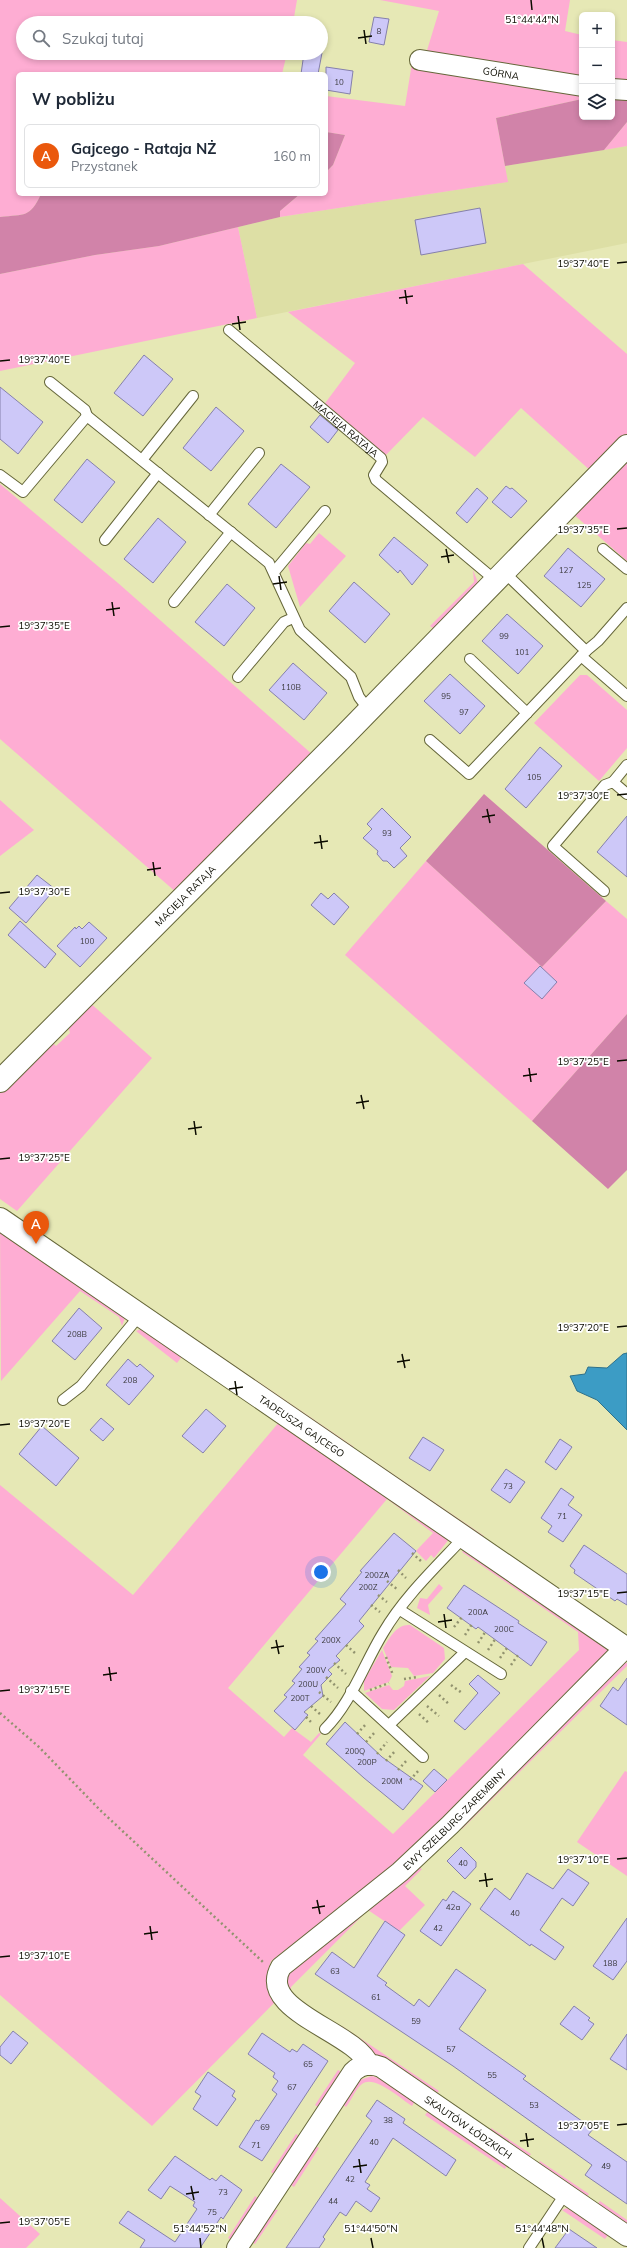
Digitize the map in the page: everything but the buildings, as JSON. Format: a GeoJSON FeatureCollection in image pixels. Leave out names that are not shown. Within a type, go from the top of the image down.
{"type":"FeatureCollection","features":[{"type":"Feature","properties":{"kind":"street","name":"GÓRNA"},"geometry":{"type":"LineString","coordinates":[[420,60],[579,86]]}},
{"type":"Feature","properties":{"kind":"street"},"geometry":{"type":"LineString","coordinates":[[615,89],[627,90]]}},
{"type":"Feature","properties":{"kind":"street","name":"MACIEJA RATAJA"},"geometry":{"type":"LineString","coordinates":[[0,1081],[369,710],[627,446]]}},
{"type":"Feature","properties":{"kind":"street","name":"TADEUSZA GAJCEGO"},"geometry":{"type":"LineString","coordinates":[[0,1219],[626,1648]]}},
{"type":"Feature","properties":{"kind":"street","name":"EWY SZELBURG-ZAREMBINY"},"geometry":{"type":"LineString","coordinates":[[276,1980],[278,1972],[285,1962],[400,1872],[450,1825],[626,1648]]}},
{"type":"Feature","properties":{"kind":"street"},"geometry":{"type":"LineString","coordinates":[[237,2248],[353,2072],[362,2066],[369,2065],[362,2052],[285,2000],[277,1990],[276,1980]]}},
{"type":"Feature","properties":{"kind":"street","name":"SKAUTÓW ŁÓDZKICH"},"geometry":{"type":"LineString","coordinates":[[369,2065],[381,2067],[627,2236]]}},
{"type":"Feature","properties":{"kind":"lane","name":"MACIEJA RATAJA"},"geometry":{"type":"LineString","coordinates":[[229,330],[381,458],[382,462],[374,475],[376,480],[500,576],[627,696]]}},
{"type":"Feature","properties":{"kind":"lane"},"geometry":{"type":"LineString","coordinates":[[50,382],[85,410],[87,416],[269,563],[293,618],[305,636],[351,677],[359,697],[369,710]]}},
{"type":"Feature","properties":{"kind":"lane"},"geometry":{"type":"LineString","coordinates":[[142,460],[193,396]]}},
{"type":"Feature","properties":{"kind":"lane"},"geometry":{"type":"LineString","coordinates":[[0,475],[23,492],[87,416]]}},
{"type":"Feature","properties":{"kind":"lane"},"geometry":{"type":"LineString","coordinates":[[210,514],[259,454]]}},
{"type":"Feature","properties":{"kind":"lane"},"geometry":{"type":"LineString","coordinates":[[105,540],[158,473]]}},
{"type":"Feature","properties":{"kind":"lane"},"geometry":{"type":"LineString","coordinates":[[274,572],[325,511]]}},
{"type":"Feature","properties":{"kind":"lane"},"geometry":{"type":"LineString","coordinates":[[174,602],[231,532]]}},
{"type":"Feature","properties":{"kind":"lane"},"geometry":{"type":"LineString","coordinates":[[603,549],[627,569]]}},
{"type":"Feature","properties":{"kind":"lane"},"geometry":{"type":"LineString","coordinates":[[430,740],[469,774],[583,654],[598,641],[627,608]]}},
{"type":"Feature","properties":{"kind":"lane"},"geometry":{"type":"LineString","coordinates":[[238,677],[284,622],[293,618]]}},
{"type":"Feature","properties":{"kind":"lane"},"geometry":{"type":"LineString","coordinates":[[470,659],[527,713]]}},
{"type":"Feature","properties":{"kind":"lane"},"geometry":{"type":"LineString","coordinates":[[604,891],[553,846],[605,785],[613,782],[627,765]]}},
{"type":"Feature","properties":{"kind":"lane"},"geometry":{"type":"LineString","coordinates":[[613,782],[627,794]]}},
{"type":"Feature","properties":{"kind":"lane"},"geometry":{"type":"LineString","coordinates":[[63,1400],[81,1386],[140,1315]]}},
{"type":"Feature","properties":{"kind":"lane"},"geometry":{"type":"LineString","coordinates":[[325,1729],[336,1717],[346,1690],[384,1632],[395,1607],[464,1537]]}},
{"type":"Feature","properties":{"kind":"lane"},"geometry":{"type":"LineString","coordinates":[[395,1607],[470,1650],[502,1674]]}},
{"type":"Feature","properties":{"kind":"lane"},"geometry":{"type":"LineString","coordinates":[[384,1727],[470,1650]]}},
{"type":"Feature","properties":{"kind":"lane"},"geometry":{"type":"LineString","coordinates":[[346,1690],[384,1727],[423,1757]]}},
{"type":"Feature","properties":{"kind":"lane"},"geometry":{"type":"LineString","coordinates":[[529,2248],[565,2194]]}},
{"type":"Feature","properties":{"kind":"path"},"geometry":{"type":"LineString","coordinates":[[412,1553],[426,1565]]}},
{"type":"Feature","properties":{"kind":"path"},"geometry":{"type":"LineString","coordinates":[[398,1570],[411,1582]]}},
{"type":"Feature","properties":{"kind":"path"},"geometry":{"type":"LineString","coordinates":[[387,1581],[401,1593]]}},
{"type":"Feature","properties":{"kind":"path"},"geometry":{"type":"LineString","coordinates":[[378,1594],[395,1607]]}},
{"type":"Feature","properties":{"kind":"path"},"geometry":{"type":"LineString","coordinates":[[371,1605],[383,1614]]}},
{"type":"Feature","properties":{"kind":"path"},"geometry":{"type":"LineString","coordinates":[[450,1632],[462,1617]]}},
{"type":"Feature","properties":{"kind":"path"},"geometry":{"type":"LineString","coordinates":[[461,1640],[472,1624]]}},
{"type":"Feature","properties":{"kind":"path"},"geometry":{"type":"LineString","coordinates":[[470,1650],[486,1631]]}},
{"type":"Feature","properties":{"kind":"path"},"geometry":{"type":"LineString","coordinates":[[484,1655],[496,1638]]}},
{"type":"Feature","properties":{"kind":"path"},"geometry":{"type":"LineString","coordinates":[[346,1645],[360,1656]]}},
{"type":"Feature","properties":{"kind":"path"},"geometry":{"type":"LineString","coordinates":[[334,1663],[349,1676]]}},
{"type":"Feature","properties":{"kind":"path"},"geometry":{"type":"LineString","coordinates":[[326,1678],[346,1690]]}},
{"type":"Feature","properties":{"kind":"path"},"geometry":{"type":"LineString","coordinates":[[448,1682],[462,1693]]}},
{"type":"Feature","properties":{"kind":"path"},"geometry":{"type":"LineString","coordinates":[[319,1692],[333,1704]]}},
{"type":"Feature","properties":{"kind":"path"},"geometry":{"type":"LineString","coordinates":[[436,1693],[450,1705]]}},
{"type":"Feature","properties":{"kind":"path"},"geometry":{"type":"LineString","coordinates":[[424,1704],[439,1716]]}},
{"type":"Feature","properties":{"kind":"path"},"geometry":{"type":"LineString","coordinates":[[311,1706],[325,1718]]}},
{"type":"Feature","properties":{"kind":"path"},"geometry":{"type":"LineString","coordinates":[[416,1712],[430,1724]]}},
{"type":"Feature","properties":{"kind":"path"},"geometry":{"type":"LineString","coordinates":[[0,1713],[39,1747],[100,1810],[258,1956],[276,1980]]}},
{"type":"Feature","properties":{"kind":"path"},"geometry":{"type":"LineString","coordinates":[[357,1734],[370,1720]]}},
{"type":"Feature","properties":{"kind":"path"},"geometry":{"type":"LineString","coordinates":[[366,1742],[384,1727]]}},
{"type":"Feature","properties":{"kind":"path"},"geometry":{"type":"LineString","coordinates":[[377,1754],[390,1738]]}},
{"type":"Feature","properties":{"kind":"path"},"geometry":{"type":"LineString","coordinates":[[386,1761],[399,1746]]}},
{"type":"Feature","properties":{"kind":"path"},"geometry":{"type":"LineString","coordinates":[[398,1770],[411,1757]]}},
{"type":"Feature","properties":{"kind":"shaded area"},"geometry":{"type":"Polygon","coordinates":[[[0,0],[297,0],[294,16],[16,16],[16,60],[285,60],[282,72],[16,72],[16,196],[40,196],[30,211],[21,215],[0,217],[0,0]]]}},
{"type":"Feature","properties":{"kind":"shaded area"},"geometry":{"type":"Polygon","coordinates":[[[380,0],[570,0],[565,31],[579,34],[579,83],[425,57],[439,11],[380,0]]]}},
{"type":"Feature","properties":{"kind":"shaded area"},"geometry":{"type":"Polygon","coordinates":[[[615,40],[627,42],[627,86],[615,86],[615,40]]]}},
{"type":"Feature","properties":{"kind":"shaded area"},"geometry":{"type":"Polygon","coordinates":[[[412,63],[579,91],[579,100],[496,118],[508,182],[280,217],[280,211],[298,196],[328,196],[328,170],[333,165],[345,135],[328,132],[328,96],[405,106],[412,63]]]}},
{"type":"Feature","properties":{"kind":"shaded area"},"geometry":{"type":"Polygon","coordinates":[[[615,94],[627,94],[627,122],[604,150],[505,166],[496,118],[579,100],[579,120],[615,120],[615,94]]]}},
{"type":"Feature","properties":{"kind":"shaded area"},"geometry":{"type":"Polygon","coordinates":[[[627,122],[627,146],[604,150],[627,122]]]}},
{"type":"Feature","properties":{"kind":"shaded area"},"geometry":{"type":"Polygon","coordinates":[[[328,132],[345,135],[333,165],[328,170],[328,132]]]}},
{"type":"Feature","properties":{"kind":"shaded area"},"geometry":{"type":"Polygon","coordinates":[[[627,146],[627,243],[257,318],[238,227],[280,217],[507,182],[505,166],[627,146]]]}},
{"type":"Feature","properties":{"kind":"shaded area"},"geometry":{"type":"Polygon","coordinates":[[[40,196],[298,196],[280,211],[280,217],[159,246],[95,255],[0,274],[0,217],[21,215],[26,213],[30,211],[40,196]]]}},
{"type":"Feature","properties":{"kind":"shaded area"},"geometry":{"type":"Polygon","coordinates":[[[238,227],[257,318],[0,371],[0,274],[95,255],[159,246],[238,227]]]}},
{"type":"Feature","properties":{"kind":"shaded area"},"geometry":{"type":"Polygon","coordinates":[[[523,264],[627,354],[627,437],[593,473],[521,408],[475,457],[423,417],[385,456],[323,406],[355,363],[288,312],[523,264]]]}},
{"type":"Feature","properties":{"kind":"shaded area"},"geometry":{"type":"Polygon","coordinates":[[[627,456],[627,561],[572,513],[520,572],[519,569],[522,562],[627,456]]]}},
{"type":"Feature","properties":{"kind":"shaded area"},"geometry":{"type":"Polygon","coordinates":[[[0,484],[118,583],[313,755],[177,893],[0,739],[0,484]]]}},
{"type":"Feature","properties":{"kind":"shaded area"},"geometry":{"type":"Polygon","coordinates":[[[319,533],[346,556],[300,607],[288,566],[306,543],[310,544],[319,533]]]}},
{"type":"Feature","properties":{"kind":"shaded area"},"geometry":{"type":"Polygon","coordinates":[[[473,570],[479,585],[437,631],[430,626],[474,582],[473,570]]]}},
{"type":"Feature","properties":{"kind":"shaded area"},"geometry":{"type":"Polygon","coordinates":[[[580,675],[587,675],[627,710],[627,748],[599,781],[534,723],[580,675]]]}},
{"type":"Feature","properties":{"kind":"shaded area"},"geometry":{"type":"Polygon","coordinates":[[[484,794],[606,901],[542,967],[426,861],[484,794]]]}},
{"type":"Feature","properties":{"kind":"shaded area"},"geometry":{"type":"Polygon","coordinates":[[[0,800],[34,830],[0,856],[0,800]]]}},
{"type":"Feature","properties":{"kind":"shaded area"},"geometry":{"type":"Polygon","coordinates":[[[426,861],[542,967],[606,901],[627,919],[627,1014],[532,1121],[345,955],[426,861]]]}},
{"type":"Feature","properties":{"kind":"shaded area"},"geometry":{"type":"Polygon","coordinates":[[[88,1001],[152,1058],[17,1211],[0,1199],[0,1089],[50,1040],[56,1046],[70,1033],[67,1022],[88,1001]]]}},
{"type":"Feature","properties":{"kind":"shaded area"},"geometry":{"type":"Polygon","coordinates":[[[627,1014],[627,1170],[608,1189],[532,1121],[627,1014]]]}},
{"type":"Feature","properties":{"kind":"shaded area"},"geometry":{"type":"Polygon","coordinates":[[[0,1228],[12,1241],[42,1262],[44,1259],[126,1315],[122,1326],[119,1317],[80,1291],[1,1381],[0,1228]]]}},
{"type":"Feature","properties":{"kind":"shaded area"},"geometry":{"type":"Polygon","coordinates":[[[144,1328],[183,1355],[177,1363],[136,1331],[144,1328]]]}},
{"type":"Feature","properties":{"kind":"shaded area"},"geometry":{"type":"Polygon","coordinates":[[[181,1329],[354,1447],[348,1449],[182,1335],[181,1329]]]}},
{"type":"Feature","properties":{"kind":"shaded area"},"geometry":{"type":"Polygon","coordinates":[[[280,1421],[450,1538],[434,1558],[431,1555],[426,1561],[416,1551],[433,1533],[387,1499],[228,1688],[284,1737],[292,1728],[311,1742],[319,1733],[321,1734],[303,1755],[393,1834],[579,1650],[578,1632],[462,1552],[464,1550],[611,1649],[416,1849],[271,1961],[268,1972],[268,1982],[276,2001],[152,2126],[0,1995],[0,1485],[133,1595],[280,1421]]]}},
{"type":"Feature","properties":{"kind":"shaded area"},"geometry":{"type":"Polygon","coordinates":[[[365,1455],[484,1536],[478,1538],[365,1461],[365,1455]]]}},
{"type":"Feature","properties":{"kind":"shaded area"},"geometry":{"type":"Polygon","coordinates":[[[439,1584],[443,1588],[428,1605],[430,1615],[417,1608],[420,1598],[427,1599],[439,1584]]]}},
{"type":"Feature","properties":{"kind":"shaded area"},"geometry":{"type":"Polygon","coordinates":[[[405,1625],[410,1625],[444,1648],[445,1659],[433,1673],[414,1676],[408,1668],[391,1667],[383,1648],[397,1629],[405,1625]]]}},
{"type":"Feature","properties":{"kind":"shaded area"},"geometry":{"type":"Polygon","coordinates":[[[382,1650],[392,1676],[389,1682],[364,1691],[364,1681],[382,1650]]]}},
{"type":"Feature","properties":{"kind":"shaded area"},"geometry":{"type":"Polygon","coordinates":[[[624,1663],[627,1663],[627,1666],[462,1829],[460,1825],[624,1663]]]}},
{"type":"Feature","properties":{"kind":"shaded area"},"geometry":{"type":"Polygon","coordinates":[[[430,1676],[394,1710],[382,1709],[365,1693],[389,1685],[393,1690],[398,1690],[404,1686],[405,1681],[430,1676]]]}},
{"type":"Feature","properties":{"kind":"shaded area"},"geometry":{"type":"Polygon","coordinates":[[[625,1771],[627,1772],[627,1876],[577,1842],[625,1771]]]}},
{"type":"Feature","properties":{"kind":"shaded area"},"geometry":{"type":"Polygon","coordinates":[[[416,1866],[422,1869],[405,1886],[425,1905],[399,1931],[368,1910],[291,1987],[291,2000],[285,1978],[288,1971],[416,1866]]]}},
{"type":"Feature","properties":{"kind":"shaded area"},"geometry":{"type":"Polygon","coordinates":[[[342,2026],[439,2091],[433,2097],[340,2030],[342,2026]]]}},
{"type":"Feature","properties":{"kind":"shaded area"},"geometry":{"type":"Polygon","coordinates":[[[338,2070],[345,2074],[321,2109],[315,2105],[338,2070]]]}},
{"type":"Feature","properties":{"kind":"shaded area"},"geometry":{"type":"Polygon","coordinates":[[[372,2076],[385,2080],[415,2101],[412,2106],[395,2093],[373,2082],[362,2084],[346,2107],[342,2104],[360,2080],[372,2076]]]}},
{"type":"Feature","properties":{"kind":"shaded area"},"geometry":{"type":"Polygon","coordinates":[[[429,2110],[507,2165],[505,2169],[425,2115],[429,2110]]]}},
{"type":"Feature","properties":{"kind":"shaded area"},"geometry":{"type":"Polygon","coordinates":[[[491,2128],[531,2154],[527,2159],[488,2132],[491,2128]]]}},
{"type":"Feature","properties":{"kind":"shaded area"},"geometry":{"type":"Polygon","coordinates":[[[296,2134],[302,2138],[277,2176],[271,2172],[296,2134]]]}},
{"type":"Feature","properties":{"kind":"shaded area"},"geometry":{"type":"Polygon","coordinates":[[[314,2145],[319,2148],[294,2187],[288,2183],[314,2145]]]}},
{"type":"Feature","properties":{"kind":"shaded area"},"geometry":{"type":"Polygon","coordinates":[[[540,2161],[589,2194],[585,2199],[537,2166],[540,2161]]]}},
{"type":"Feature","properties":{"kind":"shaded area"},"geometry":{"type":"Polygon","coordinates":[[[255,2196],[261,2201],[232,2240],[228,2238],[255,2196]]]}},
{"type":"Feature","properties":{"kind":"shaded area"},"geometry":{"type":"Polygon","coordinates":[[[0,2198],[40,2234],[26,2248],[0,2248],[0,2198]]]}},
{"type":"Feature","properties":{"kind":"shaded area"},"geometry":{"type":"Polygon","coordinates":[[[600,2201],[627,2220],[627,2228],[596,2206],[600,2201]]]}},
{"type":"Feature","properties":{"kind":"shaded area"},"geometry":{"type":"Polygon","coordinates":[[[567,2208],[608,2235],[605,2239],[562,2210],[567,2208]]]}},
{"type":"Feature","properties":{"kind":"shaded area"},"geometry":{"type":"Polygon","coordinates":[[[271,2209],[278,2210],[255,2244],[250,2241],[271,2209]]]}},
{"type":"Feature","properties":{"kind":"water"},"geometry":{"type":"Polygon","coordinates":[[[627,1353],[627,1430],[597,1400],[577,1391],[570,1376],[585,1374],[588,1367],[607,1368],[623,1354],[627,1353]]]}},
{"type":"Feature","properties":{"kind":"place","name":"Gajcego - Rataja NŻ"},"geometry":{"type":"Point","coordinates":[36,1244]}}]}
